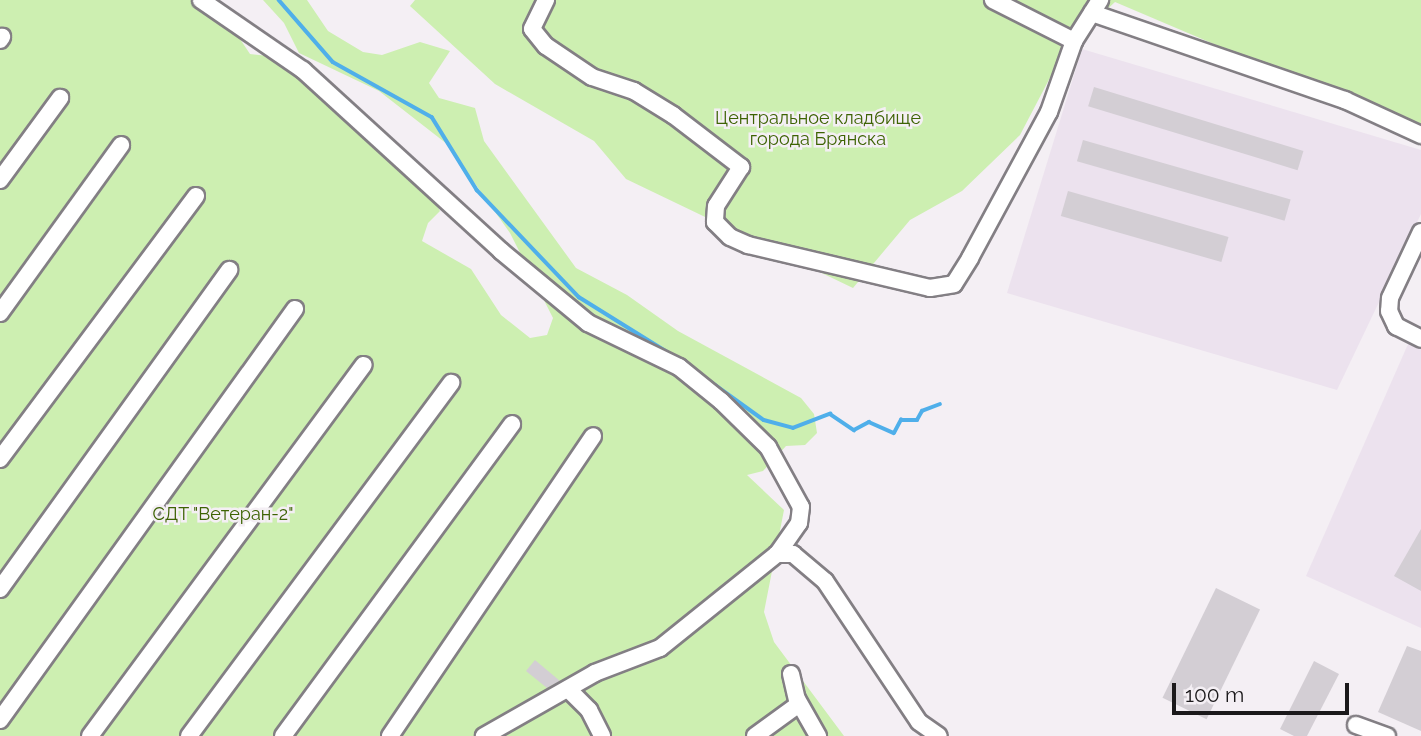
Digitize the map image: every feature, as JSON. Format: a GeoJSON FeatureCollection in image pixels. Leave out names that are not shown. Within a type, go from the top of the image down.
{"type":"FeatureCollection","features":[{"type":"Feature","properties":{"kind":"street"},"geometry":{"type":"LineString","coordinates":[[201,0],[303,70],[579,316],[679,367],[722,401],[768,447],[801,507],[799,523],[777,554],[660,648],[568,689],[484,736]]}},
{"type":"Feature","properties":{"kind":"street"},"geometry":{"type":"LineString","coordinates":[[546,0],[533,29],[546,46],[592,77],[643,97],[741,167],[716,206],[715,222],[730,237],[748,245],[930,288],[954,284],[970,258],[1049,112],[1074,41],[1096,6],[1345,100],[1421,135]]}},
{"type":"Feature","properties":{"kind":"street"},"geometry":{"type":"LineString","coordinates":[[993,0],[1074,41]]}},
{"type":"Feature","properties":{"kind":"street"},"geometry":{"type":"LineString","coordinates":[[0,180],[60,98]]}},
{"type":"Feature","properties":{"kind":"street"},"geometry":{"type":"LineString","coordinates":[[0,313],[121,145]]}},
{"type":"Feature","properties":{"kind":"street"},"geometry":{"type":"LineString","coordinates":[[0,459],[196,196]]}},
{"type":"Feature","properties":{"kind":"street"},"geometry":{"type":"LineString","coordinates":[[1421,232],[1390,298],[1389,311],[1396,326],[1421,339]]}},
{"type":"Feature","properties":{"kind":"street"},"geometry":{"type":"LineString","coordinates":[[0,589],[229,270]]}},
{"type":"Feature","properties":{"kind":"street"},"geometry":{"type":"LineString","coordinates":[[0,720],[295,309]]}},
{"type":"Feature","properties":{"kind":"street"},"geometry":{"type":"LineString","coordinates":[[90,736],[364,365]]}},
{"type":"Feature","properties":{"kind":"street"},"geometry":{"type":"LineString","coordinates":[[189,736],[450,383]]}},
{"type":"Feature","properties":{"kind":"street"},"geometry":{"type":"LineString","coordinates":[[283,736],[512,424]]}},
{"type":"Feature","properties":{"kind":"street"},"geometry":{"type":"LineString","coordinates":[[390,736],[593,436]]}},
{"type":"Feature","properties":{"kind":"street"},"geometry":{"type":"LineString","coordinates":[[777,554],[793,554],[825,581],[919,722],[939,736]]}},
{"type":"Feature","properties":{"kind":"street"},"geometry":{"type":"LineString","coordinates":[[791,674],[799,704],[818,736]]}},
{"type":"Feature","properties":{"kind":"street"},"geometry":{"type":"LineString","coordinates":[[568,689],[589,709],[600,736]]}},
{"type":"Feature","properties":{"kind":"street"},"geometry":{"type":"LineString","coordinates":[[755,736],[799,704]]}},
{"type":"Feature","properties":{"kind":"street"},"geometry":{"type":"LineString","coordinates":[[1356,725],[1387,736]]}},
{"type":"Feature","properties":{"kind":"shaded area"},"geometry":{"type":"Polygon","coordinates":[[[1082,49],[1421,150],[1421,214],[1337,390],[1007,293],[1082,49]]]}},
{"type":"Feature","properties":{"kind":"shaded area"},"geometry":{"type":"Polygon","coordinates":[[[1412,335],[1421,339],[1421,628],[1306,576],[1412,335]]]}},
{"type":"Feature","properties":{"kind":"green space","name":"СДТ \"Ветеран-2\""},"geometry":{"type":"Polygon","coordinates":[[[0,0],[214,0],[250,54],[269,56],[284,66],[431,196],[440,211],[428,223],[422,241],[471,269],[501,315],[530,338],[547,335],[553,318],[510,233],[447,144],[379,91],[299,53],[284,23],[263,0],[307,0],[328,31],[363,52],[382,55],[420,42],[450,51],[429,83],[439,98],[475,108],[484,141],[576,268],[627,295],[678,331],[801,398],[814,414],[817,433],[805,445],[786,446],[763,471],[747,475],[784,510],[764,612],[774,642],[844,736],[0,736],[0,0]]]}},
{"type":"Feature","properties":{"kind":"green space","name":"Центральное кладбище города Брянска"},"geometry":{"type":"Polygon","coordinates":[[[415,0],[1421,0],[1421,132],[1115,2],[1065,49],[1020,135],[962,191],[910,220],[853,288],[626,179],[594,141],[495,84],[410,6],[415,0]]]}},
{"type":"Feature","properties":{"kind":"building"},"geometry":{"type":"Polygon","coordinates":[[[1094,87],[1303,151],[1298,170],[1088,106],[1094,87]]]}},
{"type":"Feature","properties":{"kind":"building"},"geometry":{"type":"Polygon","coordinates":[[[1083,140],[1291,200],[1285,221],[1077,161],[1083,140]]]}},
{"type":"Feature","properties":{"kind":"building"},"geometry":{"type":"Polygon","coordinates":[[[1068,191],[1229,237],[1221,262],[1061,216],[1068,191]]]}},
{"type":"Feature","properties":{"kind":"building"},"geometry":{"type":"Polygon","coordinates":[[[1421,529],[1421,591],[1394,576],[1421,529]]]}},
{"type":"Feature","properties":{"kind":"building"},"geometry":{"type":"Polygon","coordinates":[[[1216,588],[1260,609],[1207,719],[1163,698],[1216,588]]]}},
{"type":"Feature","properties":{"kind":"building"},"geometry":{"type":"Polygon","coordinates":[[[1407,646],[1421,651],[1421,731],[1378,712],[1407,646]]]}},
{"type":"Feature","properties":{"kind":"building"},"geometry":{"type":"Polygon","coordinates":[[[535,660],[560,681],[547,688],[526,671],[535,660]]]}},
{"type":"Feature","properties":{"kind":"building"},"geometry":{"type":"Polygon","coordinates":[[[1314,661],[1339,674],[1307,736],[1294,736],[1280,729],[1314,661]]]}},
{"type":"Feature","properties":{"kind":"waterway"},"geometry":{"type":"LineString","coordinates":[[279,0],[333,62],[432,117],[477,190],[579,297],[669,353]]}},
{"type":"Feature","properties":{"kind":"waterway"},"geometry":{"type":"LineString","coordinates":[[693,369],[764,420],[793,428],[830,414],[854,430],[869,422],[894,433],[901,420],[917,420],[922,411],[940,404]]}}]}
